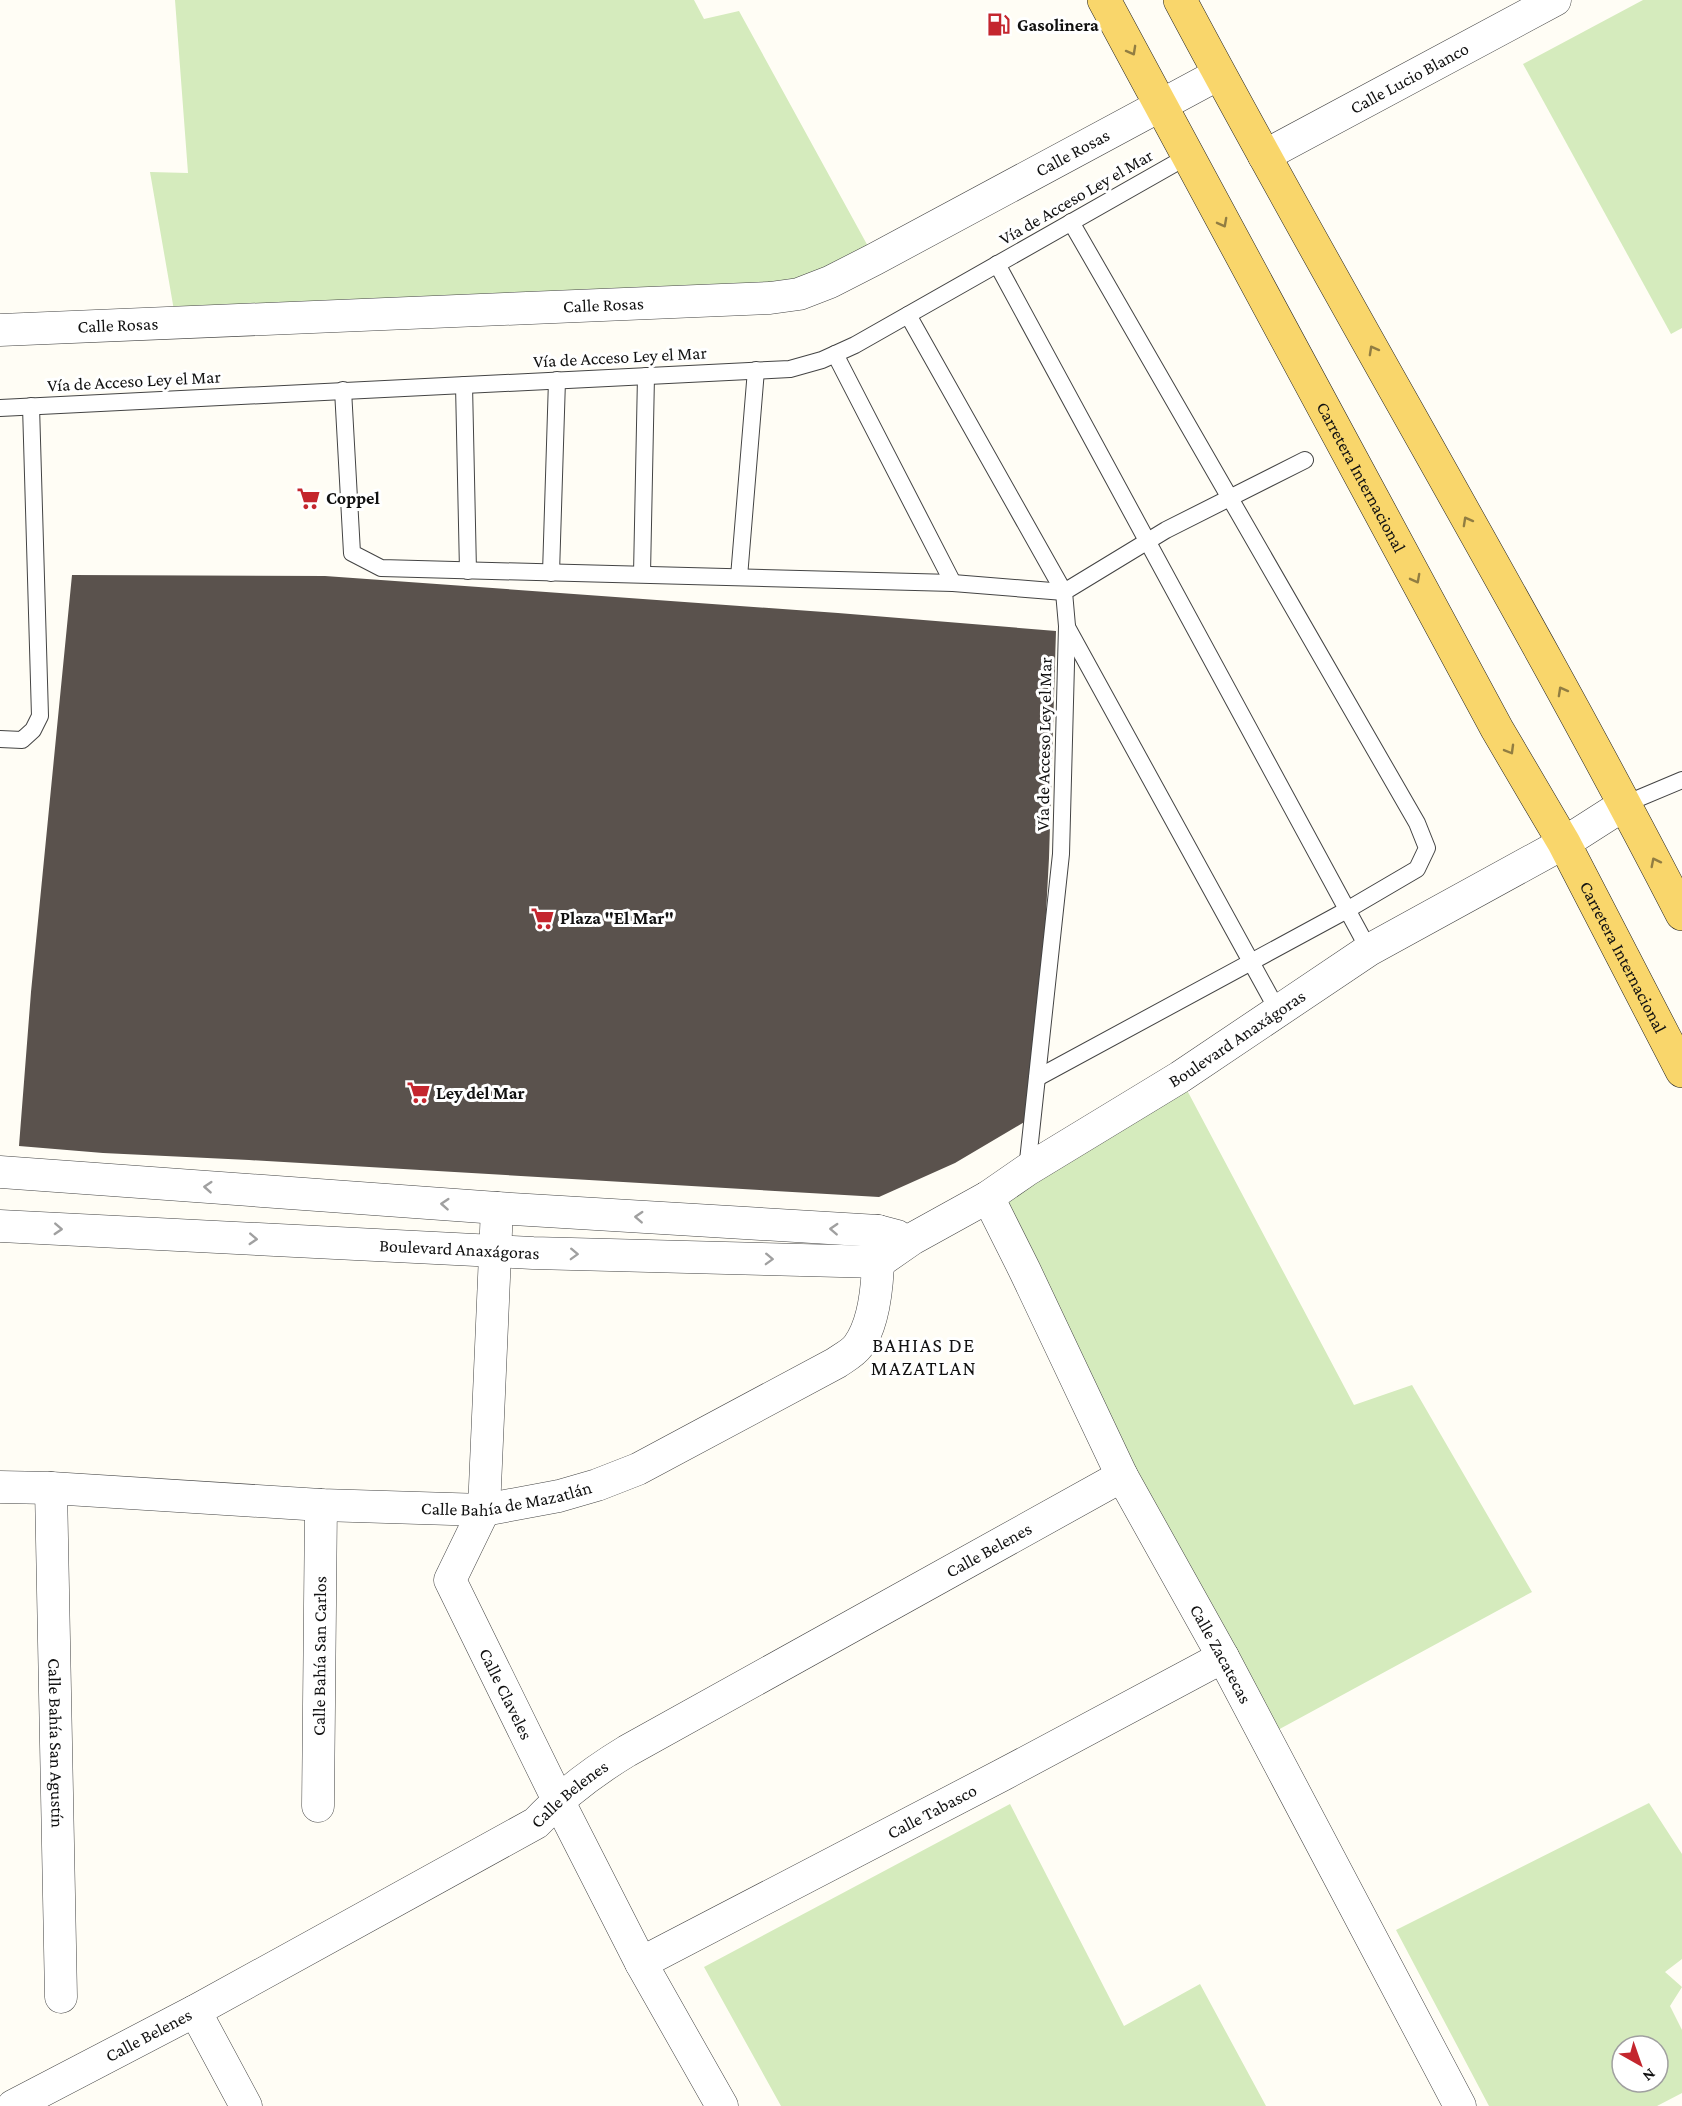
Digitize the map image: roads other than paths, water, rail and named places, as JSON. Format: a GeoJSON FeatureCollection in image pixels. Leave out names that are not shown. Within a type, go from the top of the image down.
{"type":"FeatureCollection","features":[{"type":"Feature","properties":{"kind":"main road","name":"Carretera Internacional"},"geometry":{"type":"LineString","coordinates":[[1104,0],[1497,729],[1564,843],[1682,1071]]}},
{"type":"Feature","properties":{"kind":"main road"},"geometry":{"type":"LineString","coordinates":[[1180,0],[1264,156],[1625,804],[1682,914]]}},
{"type":"Feature","properties":{"kind":"street","name":"Calle Lucio Blanco"},"geometry":{"type":"LineString","coordinates":[[1264,156],[1555,0]]}},
{"type":"Feature","properties":{"kind":"street"},"geometry":{"type":"LineString","coordinates":[[1162,106],[1219,74]]}},
{"type":"Feature","properties":{"kind":"street","name":"Calle Rosas"},"geometry":{"type":"LineString","coordinates":[[0,330],[770,298],[799,294],[830,282],[1162,106]]}},
{"type":"Feature","properties":{"kind":"street"},"geometry":{"type":"LineString","coordinates":[[1564,843],[1625,804]]}},
{"type":"Feature","properties":{"kind":"street","name":"Boulevard Anaxágoras"},"geometry":{"type":"LineString","coordinates":[[0,1226],[494,1251],[879,1262],[912,1239],[988,1197],[1027,1170],[1180,1077],[1369,950],[1564,843]]}},
{"type":"Feature","properties":{"kind":"street"},"geometry":{"type":"LineString","coordinates":[[0,1172],[496,1208],[878,1231],[912,1239]]}},
{"type":"Feature","properties":{"kind":"street","name":"Calle Zacatecas"},"geometry":{"type":"LineString","coordinates":[[988,1197],[1122,1476],[1222,1656],[1460,2106]]}},
{"type":"Feature","properties":{"kind":"street","name":"Calle Claveles"},"geometry":{"type":"LineString","coordinates":[[496,1208],[484,1510],[450,1580],[641,1963],[722,2106]]}},
{"type":"Feature","properties":{"kind":"street","name":"Calle Bahía de Mazatlán"},"geometry":{"type":"LineString","coordinates":[[0,1487],[51,1488],[321,1505],[484,1510],[559,1496],[597,1485],[638,1469],[836,1364],[857,1348],[869,1327],[879,1262],[878,1231]]}},
{"type":"Feature","properties":{"kind":"street","name":"Calle Belenes"},"geometry":{"type":"LineString","coordinates":[[14,2106],[195,2011],[537,1823],[558,1800],[603,1765],[627,1750],[1122,1476]]}},
{"type":"Feature","properties":{"kind":"street","name":"Calle Bahía San Agustín"},"geometry":{"type":"LineString","coordinates":[[51,1488],[61,1996]]}},
{"type":"Feature","properties":{"kind":"street","name":"Calle Bahía San Carlos"},"geometry":{"type":"LineString","coordinates":[[318,1806],[321,1505]]}},
{"type":"Feature","properties":{"kind":"street","name":"Calle Tabasco"},"geometry":{"type":"LineString","coordinates":[[641,1963],[1004,1774],[1222,1656]]}},
{"type":"Feature","properties":{"kind":"street"},"geometry":{"type":"LineString","coordinates":[[195,2011],[246,2106]]}},
{"type":"Feature","properties":{"kind":"lane","name":"Vía de Acceso Ley el Mar"},"geometry":{"type":"LineString","coordinates":[[0,408],[790,369],[822,360],[855,345],[1188,156]]}},
{"type":"Feature","properties":{"kind":"lane"},"geometry":{"type":"LineString","coordinates":[[1037,1078],[1347,910],[1417,869],[1427,848],[1417,823],[1071,222]]}},
{"type":"Feature","properties":{"kind":"lane"},"geometry":{"type":"LineString","coordinates":[[997,264],[1369,950]]}},
{"type":"Feature","properties":{"kind":"lane"},"geometry":{"type":"LineString","coordinates":[[908,315],[1064,592]]}},
{"type":"Feature","properties":{"kind":"lane"},"geometry":{"type":"LineString","coordinates":[[835,354],[953,583]]}},
{"type":"Feature","properties":{"kind":"lane"},"geometry":{"type":"LineString","coordinates":[[739,577],[756,370]]}},
{"type":"Feature","properties":{"kind":"lane"},"geometry":{"type":"LineString","coordinates":[[642,574],[646,376]]}},
{"type":"Feature","properties":{"kind":"lane"},"geometry":{"type":"LineString","coordinates":[[551,573],[557,380]]}},
{"type":"Feature","properties":{"kind":"lane"},"geometry":{"type":"LineString","coordinates":[[464,385],[468,571]]}},
{"type":"Feature","properties":{"kind":"lane"},"geometry":{"type":"LineString","coordinates":[[344,390],[352,553],[381,568],[953,583],[1064,592],[1166,530],[1305,460]]}},
{"type":"Feature","properties":{"kind":"lane"},"geometry":{"type":"LineString","coordinates":[[0,740],[22,740],[33,730],[40,716],[31,406]]}},
{"type":"Feature","properties":{"kind":"lane","name":"Vía de Acceso Ley el Mar"},"geometry":{"type":"LineString","coordinates":[[1027,1170],[1061,854],[1067,626],[1064,592]]}},
{"type":"Feature","properties":{"kind":"lane"},"geometry":{"type":"LineString","coordinates":[[1067,626],[1278,1011]]}},
{"type":"Feature","properties":{"kind":"lane"},"geometry":{"type":"LineString","coordinates":[[1625,804],[1682,780]]}},
{"type":"Feature","properties":{"kind":"place","name":"Gasolinera"},"geometry":{"type":"Point","coordinates":[999,25]}},
{"type":"Feature","properties":{"kind":"place","name":"Coppel"},"geometry":{"type":"Point","coordinates":[308,498]}},
{"type":"Feature","properties":{"kind":"place","name":"Plaza \"El Mar\""},"geometry":{"type":"Point","coordinates":[542,918]}},
{"type":"Feature","properties":{"kind":"place","name":"Ley del Mar"},"geometry":{"type":"Point","coordinates":[418,1093]}},
{"type":"Feature","properties":{"kind":"district","name":"BAHIAS DE MAZATLAN"},"geometry":{"type":"Point","coordinates":[924,1356]}}]}
